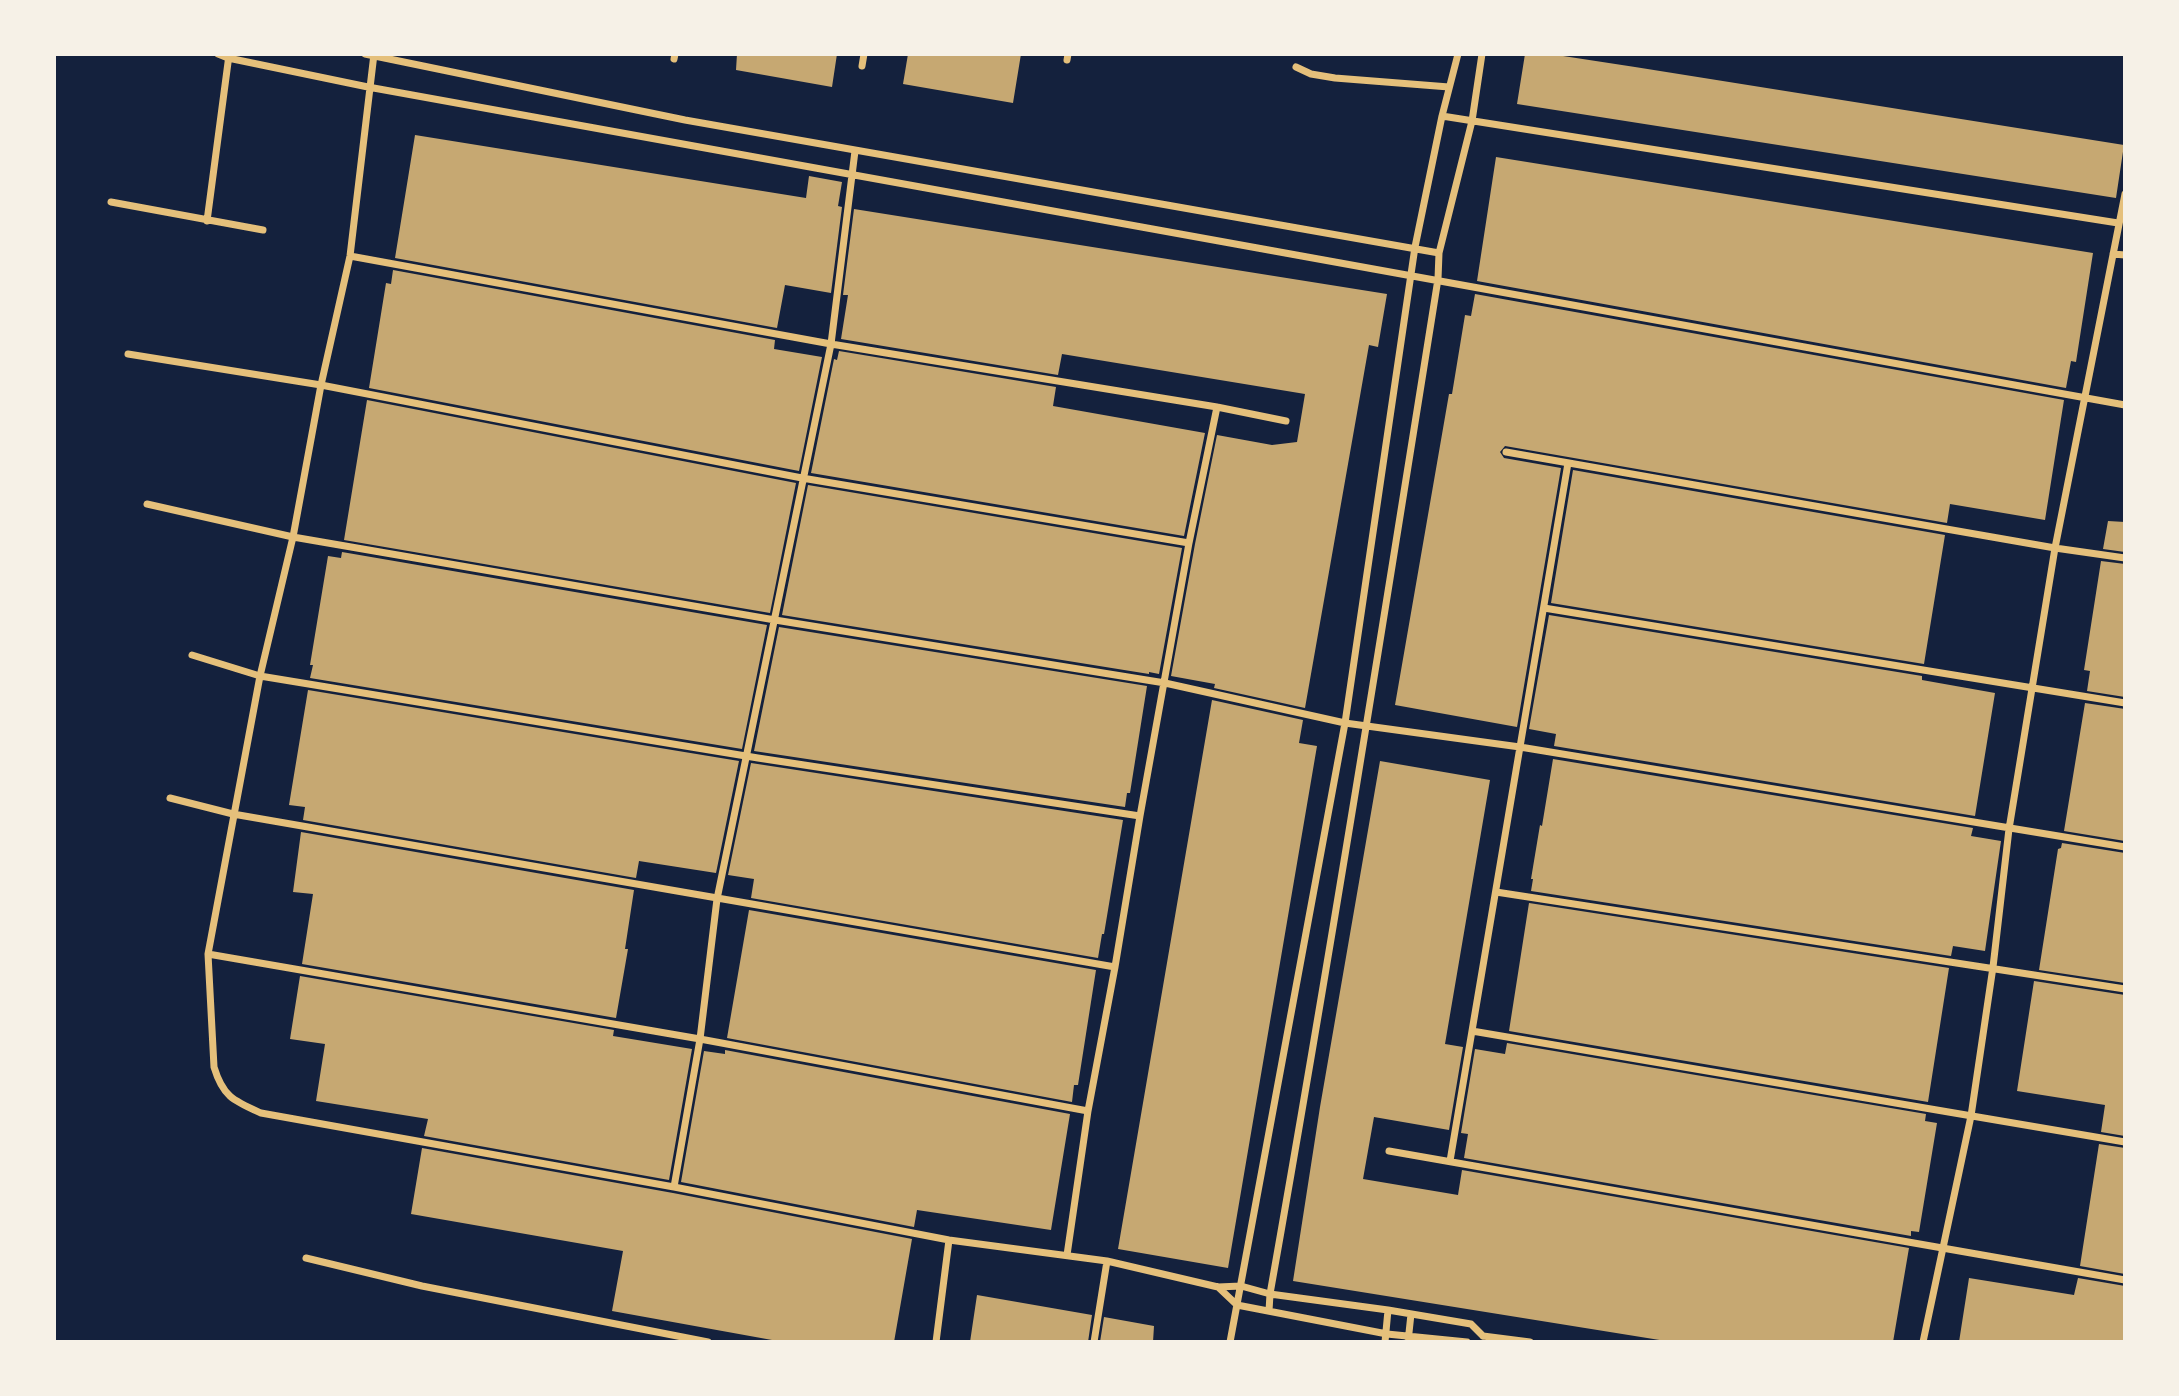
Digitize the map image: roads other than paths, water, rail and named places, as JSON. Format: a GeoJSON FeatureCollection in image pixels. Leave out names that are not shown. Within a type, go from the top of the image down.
{"type":"FeatureCollection","features":[{"type":"Feature","properties":{"kind":"street"},"geometry":{"type":"LineString","coordinates":[[218,54],[368,87],[2125,405]]}},
{"type":"Feature","properties":{"kind":"street"},"geometry":{"type":"LineString","coordinates":[[862,66],[864,54]]}},
{"type":"Feature","properties":{"kind":"street"},"geometry":{"type":"LineString","coordinates":[[1230,1342],[1345,723],[1415,247],[1442,116],[1458,54]]}},
{"type":"Feature","properties":{"kind":"street"},"geometry":{"type":"LineString","coordinates":[[1269,1311],[1367,726],[1438,279],[1439,253],[1472,121],[1482,54]]}},
{"type":"Feature","properties":{"kind":"street"},"geometry":{"type":"LineString","coordinates":[[1439,253],[685,120],[371,55],[349,256],[321,385],[293,537],[260,676],[208,954],[214,1067],[219,1083],[232,1100],[261,1113],[674,1187],[949,1240],[1107,1261],[1218,1287],[1241,1286],[1270,1294],[1471,1324],[1483,1336]]}},
{"type":"Feature","properties":{"kind":"street"},"geometry":{"type":"LineString","coordinates":[[207,221],[228,56]]}},
{"type":"Feature","properties":{"kind":"street"},"geometry":{"type":"LineString","coordinates":[[1296,67],[1311,74],[1335,78],[1449,87]]}},
{"type":"Feature","properties":{"kind":"street"},"geometry":{"type":"LineString","coordinates":[[1442,116],[2118,223]]}},
{"type":"Feature","properties":{"kind":"street"},"geometry":{"type":"LineString","coordinates":[[674,1187],[701,1039],[717,899],[831,344],[855,150]]}},
{"type":"Feature","properties":{"kind":"street"},"geometry":{"type":"LineString","coordinates":[[1923,1342],[1971,1116],[1993,967],[2009,829],[2055,548],[2125,194]]}},
{"type":"Feature","properties":{"kind":"street"},"geometry":{"type":"LineString","coordinates":[[111,202],[263,230]]}},
{"type":"Feature","properties":{"kind":"street"},"geometry":{"type":"LineString","coordinates":[[2113,254],[2125,256]]}},
{"type":"Feature","properties":{"kind":"street"},"geometry":{"type":"LineString","coordinates":[[349,256],[831,344],[1217,407],[1286,421]]}},
{"type":"Feature","properties":{"kind":"street"},"geometry":{"type":"LineString","coordinates":[[128,354],[321,385],[802,478],[1189,543]]}},
{"type":"Feature","properties":{"kind":"street"},"geometry":{"type":"LineString","coordinates":[[1067,1255],[1088,1111],[1140,816],[1189,543],[1217,407]]}},
{"type":"Feature","properties":{"kind":"street"},"geometry":{"type":"LineString","coordinates":[[1506,452],[2125,558]]}},
{"type":"Feature","properties":{"kind":"street"},"geometry":{"type":"LineString","coordinates":[[1450,1161],[1568,463]]}},
{"type":"Feature","properties":{"kind":"street"},"geometry":{"type":"LineString","coordinates":[[146,503],[293,537],[775,620],[1165,683],[1345,723],[1520,747],[2125,847]]}},
{"type":"Feature","properties":{"kind":"street"},"geometry":{"type":"LineString","coordinates":[[1544,608],[2125,703]]}},
{"type":"Feature","properties":{"kind":"street"},"geometry":{"type":"LineString","coordinates":[[192,655],[260,676],[1140,816]]}},
{"type":"Feature","properties":{"kind":"street"},"geometry":{"type":"LineString","coordinates":[[170,798],[233,814],[1115,967]]}},
{"type":"Feature","properties":{"kind":"street"},"geometry":{"type":"LineString","coordinates":[[1496,892],[2125,989]]}},
{"type":"Feature","properties":{"kind":"street"},"geometry":{"type":"LineString","coordinates":[[208,954],[701,1039],[1088,1111]]}},
{"type":"Feature","properties":{"kind":"street"},"geometry":{"type":"LineString","coordinates":[[1472,1031],[2125,1142]]}},
{"type":"Feature","properties":{"kind":"street"},"geometry":{"type":"LineString","coordinates":[[1389,1151],[2125,1280]]}},
{"type":"Feature","properties":{"kind":"street"},"geometry":{"type":"LineString","coordinates":[[936,1342],[949,1240]]}},
{"type":"Feature","properties":{"kind":"street"},"geometry":{"type":"LineString","coordinates":[[306,1258],[422,1286],[708,1342]]}},
{"type":"Feature","properties":{"kind":"street"},"geometry":{"type":"LineString","coordinates":[[1094,1342],[1107,1261]]}},
{"type":"Feature","properties":{"kind":"street"},"geometry":{"type":"LineString","coordinates":[[1218,1287],[1237,1305],[1386,1338],[1469,1342],[1483,1336],[1530,1342]]}},
{"type":"Feature","properties":{"kind":"street"},"geometry":{"type":"LineString","coordinates":[[1386,1338],[1388,1310]]}},
{"type":"Feature","properties":{"kind":"street"},"geometry":{"type":"LineString","coordinates":[[1408,1339],[1411,1314]]}}]}
